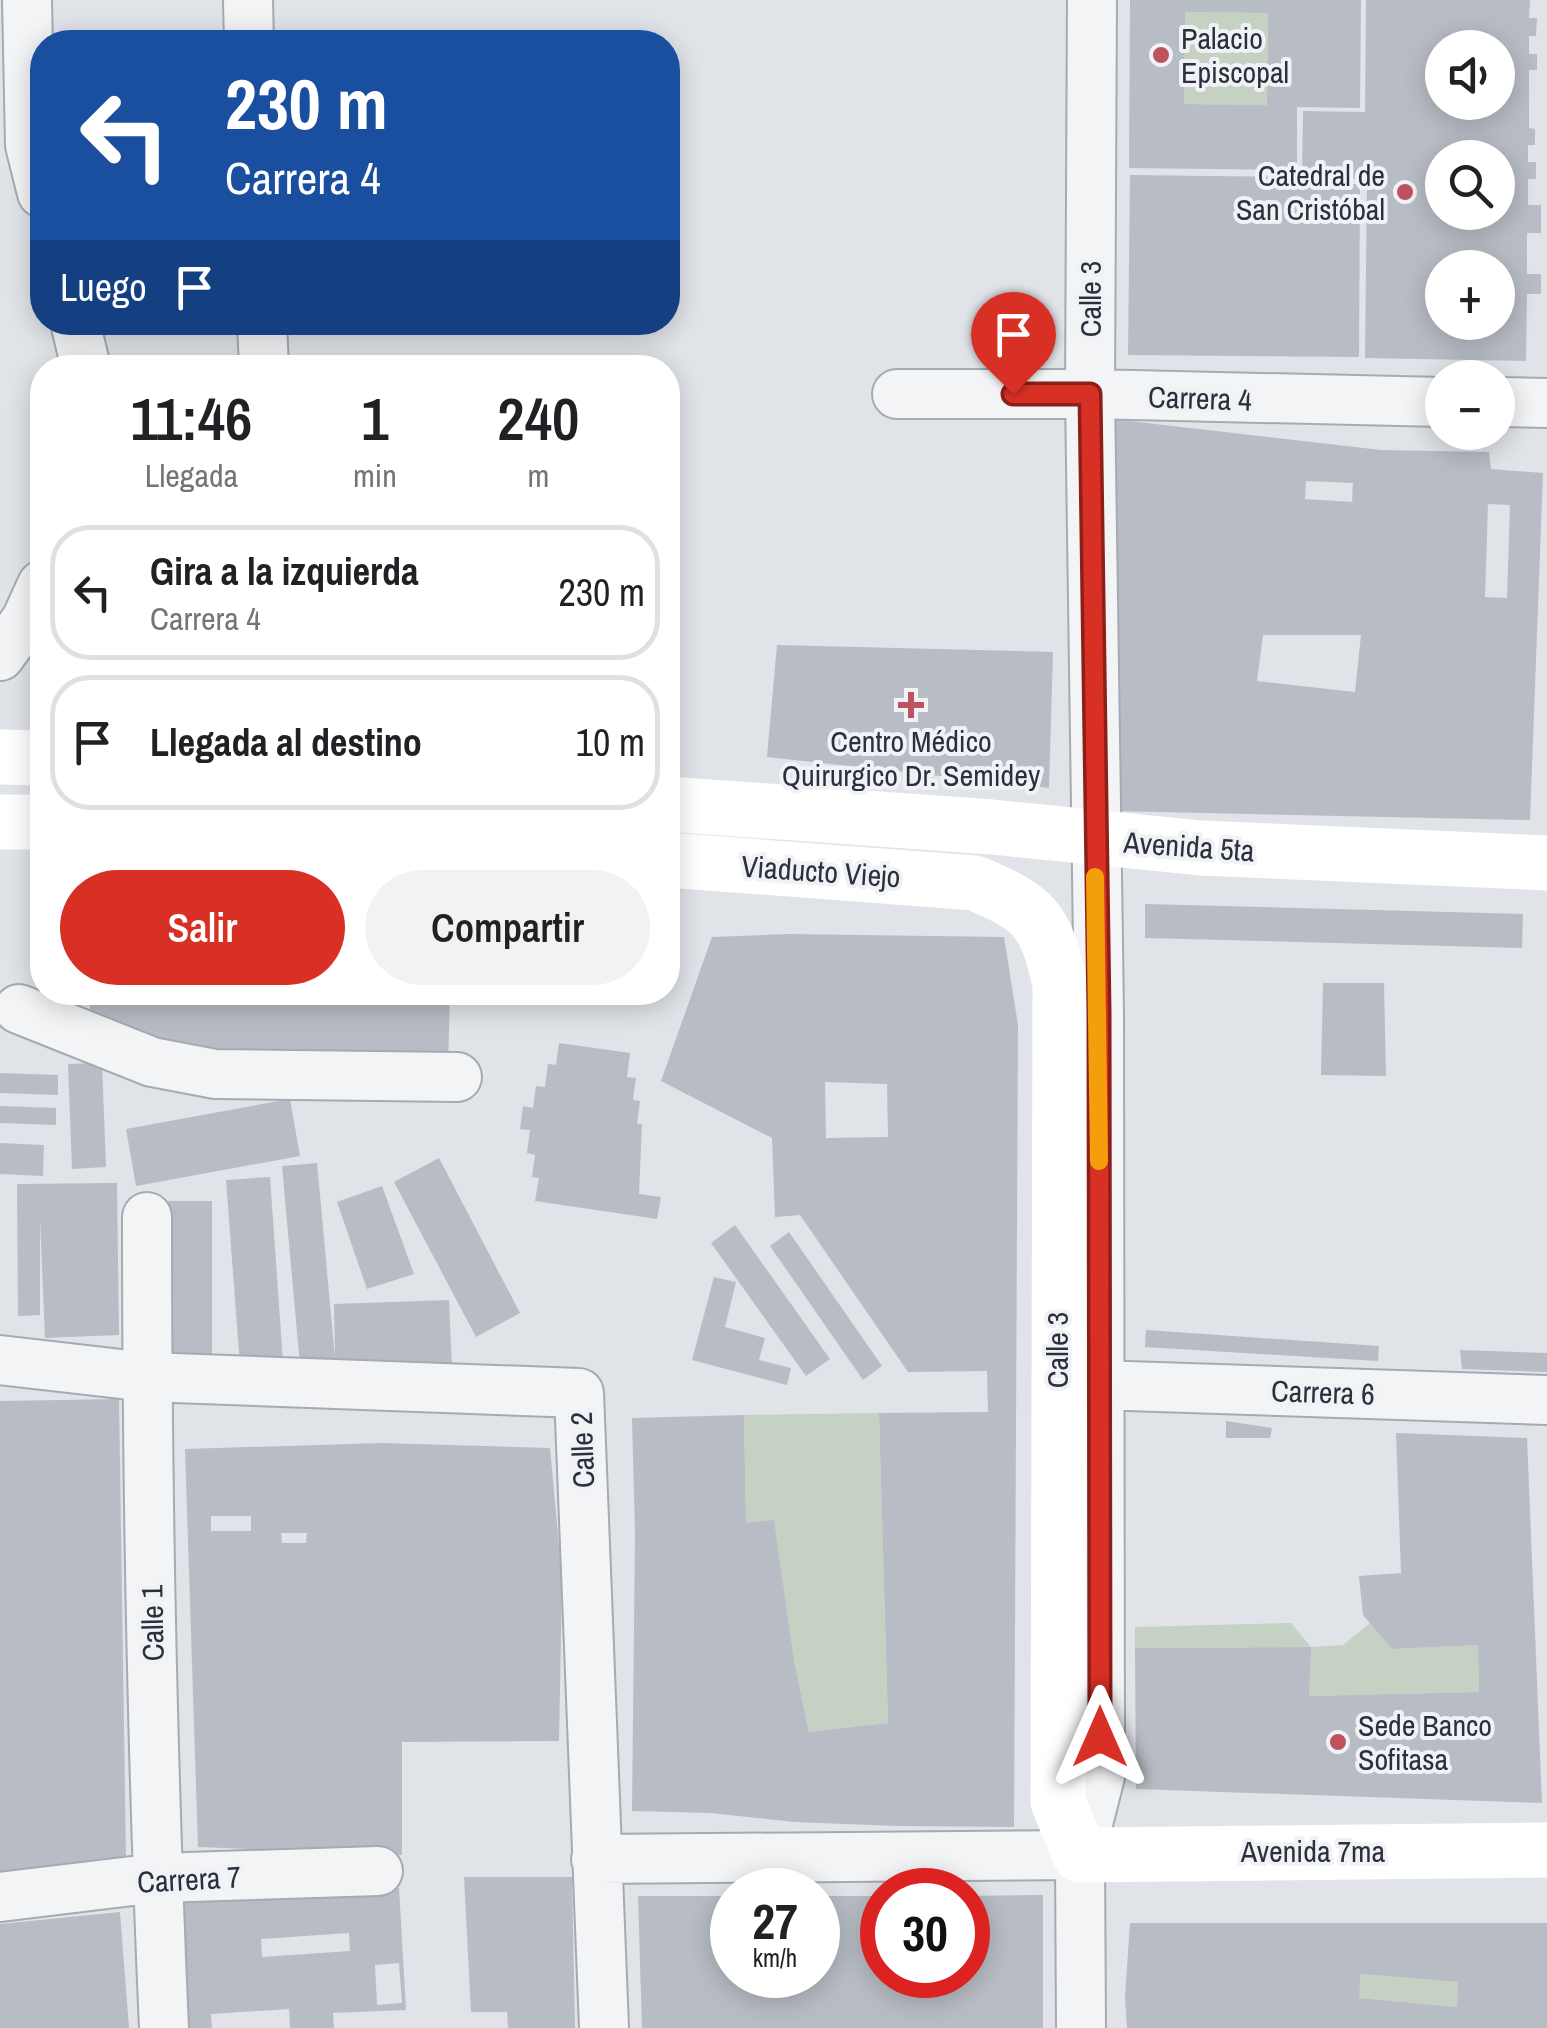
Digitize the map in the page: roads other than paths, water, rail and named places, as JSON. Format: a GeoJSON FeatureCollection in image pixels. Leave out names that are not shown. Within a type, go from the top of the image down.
{"type":"FeatureCollection","features":[{"type":"Feature","properties":{"kind":"street"},"geometry":{"type":"LineString","coordinates":[[28,0],[30,145]]}},
{"type":"Feature","properties":{"kind":"street"},"geometry":{"type":"LineString","coordinates":[[248,0],[249,30]]}},
{"type":"Feature","properties":{"kind":"street","name":"Calle 3"},"geometry":{"type":"LineString","coordinates":[[1081,2028],[1080,1854],[1058,1802],[1099,1012],[1090,394],[1092,0]]}},
{"type":"Feature","properties":{"kind":"street","name":"Carrera 4"},"geometry":{"type":"LineString","coordinates":[[897,394],[1425,402]]}},
{"type":"Feature","properties":{"kind":"street"},"geometry":{"type":"LineString","coordinates":[[1515,402],[1547,402]]}},
{"type":"Feature","properties":{"kind":"street"},"geometry":{"type":"LineString","coordinates":[[0,656],[30,612]]}},
{"type":"Feature","properties":{"kind":"street"},"geometry":{"type":"LineString","coordinates":[[0,757],[30,758]]}},
{"type":"Feature","properties":{"kind":"street","name":"Viaducto Viejo"},"geometry":{"type":"LineString","coordinates":[[680,805],[772,812]]}},
{"type":"Feature","properties":{"kind":"street","name":"Avenida 5ta"},"geometry":{"type":"LineString","coordinates":[[772,812],[992,826],[1201,848],[1547,863]]}},
{"type":"Feature","properties":{"kind":"street"},"geometry":{"type":"LineString","coordinates":[[0,822],[30,822]]}},
{"type":"Feature","properties":{"kind":"street","name":"Viaducto Viejo"},"geometry":{"type":"LineString","coordinates":[[680,861],[975,882]]}},
{"type":"Feature","properties":{"kind":"street","name":"Calle 3"},"geometry":{"type":"LineString","coordinates":[[975,882],[1013,899],[1037,918],[1051,946],[1060,984],[1078,1384]]}},
{"type":"Feature","properties":{"kind":"street"},"geometry":{"type":"LineString","coordinates":[[21,1006],[152,1062],[215,1074],[458,1077]]}},
{"type":"Feature","properties":{"kind":"street","name":"Calle 1"},"geometry":{"type":"LineString","coordinates":[[147,1217],[157,1878],[164,2028]]}},
{"type":"Feature","properties":{"kind":"street","name":"Calle 2"},"geometry":{"type":"LineString","coordinates":[[0,1360],[147,1378],[580,1394],[604,2028]]}},
{"type":"Feature","properties":{"kind":"street","name":"Carrera 6"},"geometry":{"type":"LineString","coordinates":[[1078,1384],[1547,1400]]}},
{"type":"Feature","properties":{"kind":"street","name":"Avenida 7ma"},"geometry":{"type":"LineString","coordinates":[[1080,1854],[1547,1850]]}},
{"type":"Feature","properties":{"kind":"street"},"geometry":{"type":"LineString","coordinates":[[596,1859],[1080,1854]]}},
{"type":"Feature","properties":{"kind":"street","name":"Carrera 7"},"geometry":{"type":"LineString","coordinates":[[0,1896],[157,1878],[378,1870]]}},
{"type":"Feature","properties":{"kind":"place","name":"Palacio Episcopal"},"geometry":{"type":"Point","coordinates":[1161,55]}},
{"type":"Feature","properties":{"kind":"place","name":"Catedral de San Cristóbal"},"geometry":{"type":"Point","coordinates":[1405,192]}},
{"type":"Feature","properties":{"kind":"place","name":"Centro Médico Quirurgico Dr. Semidey"},"geometry":{"type":"Point","coordinates":[911,705]}},
{"type":"Feature","properties":{"kind":"place","name":"Sede Banco Sofitasa"},"geometry":{"type":"Point","coordinates":[1338,1742]}}]}
